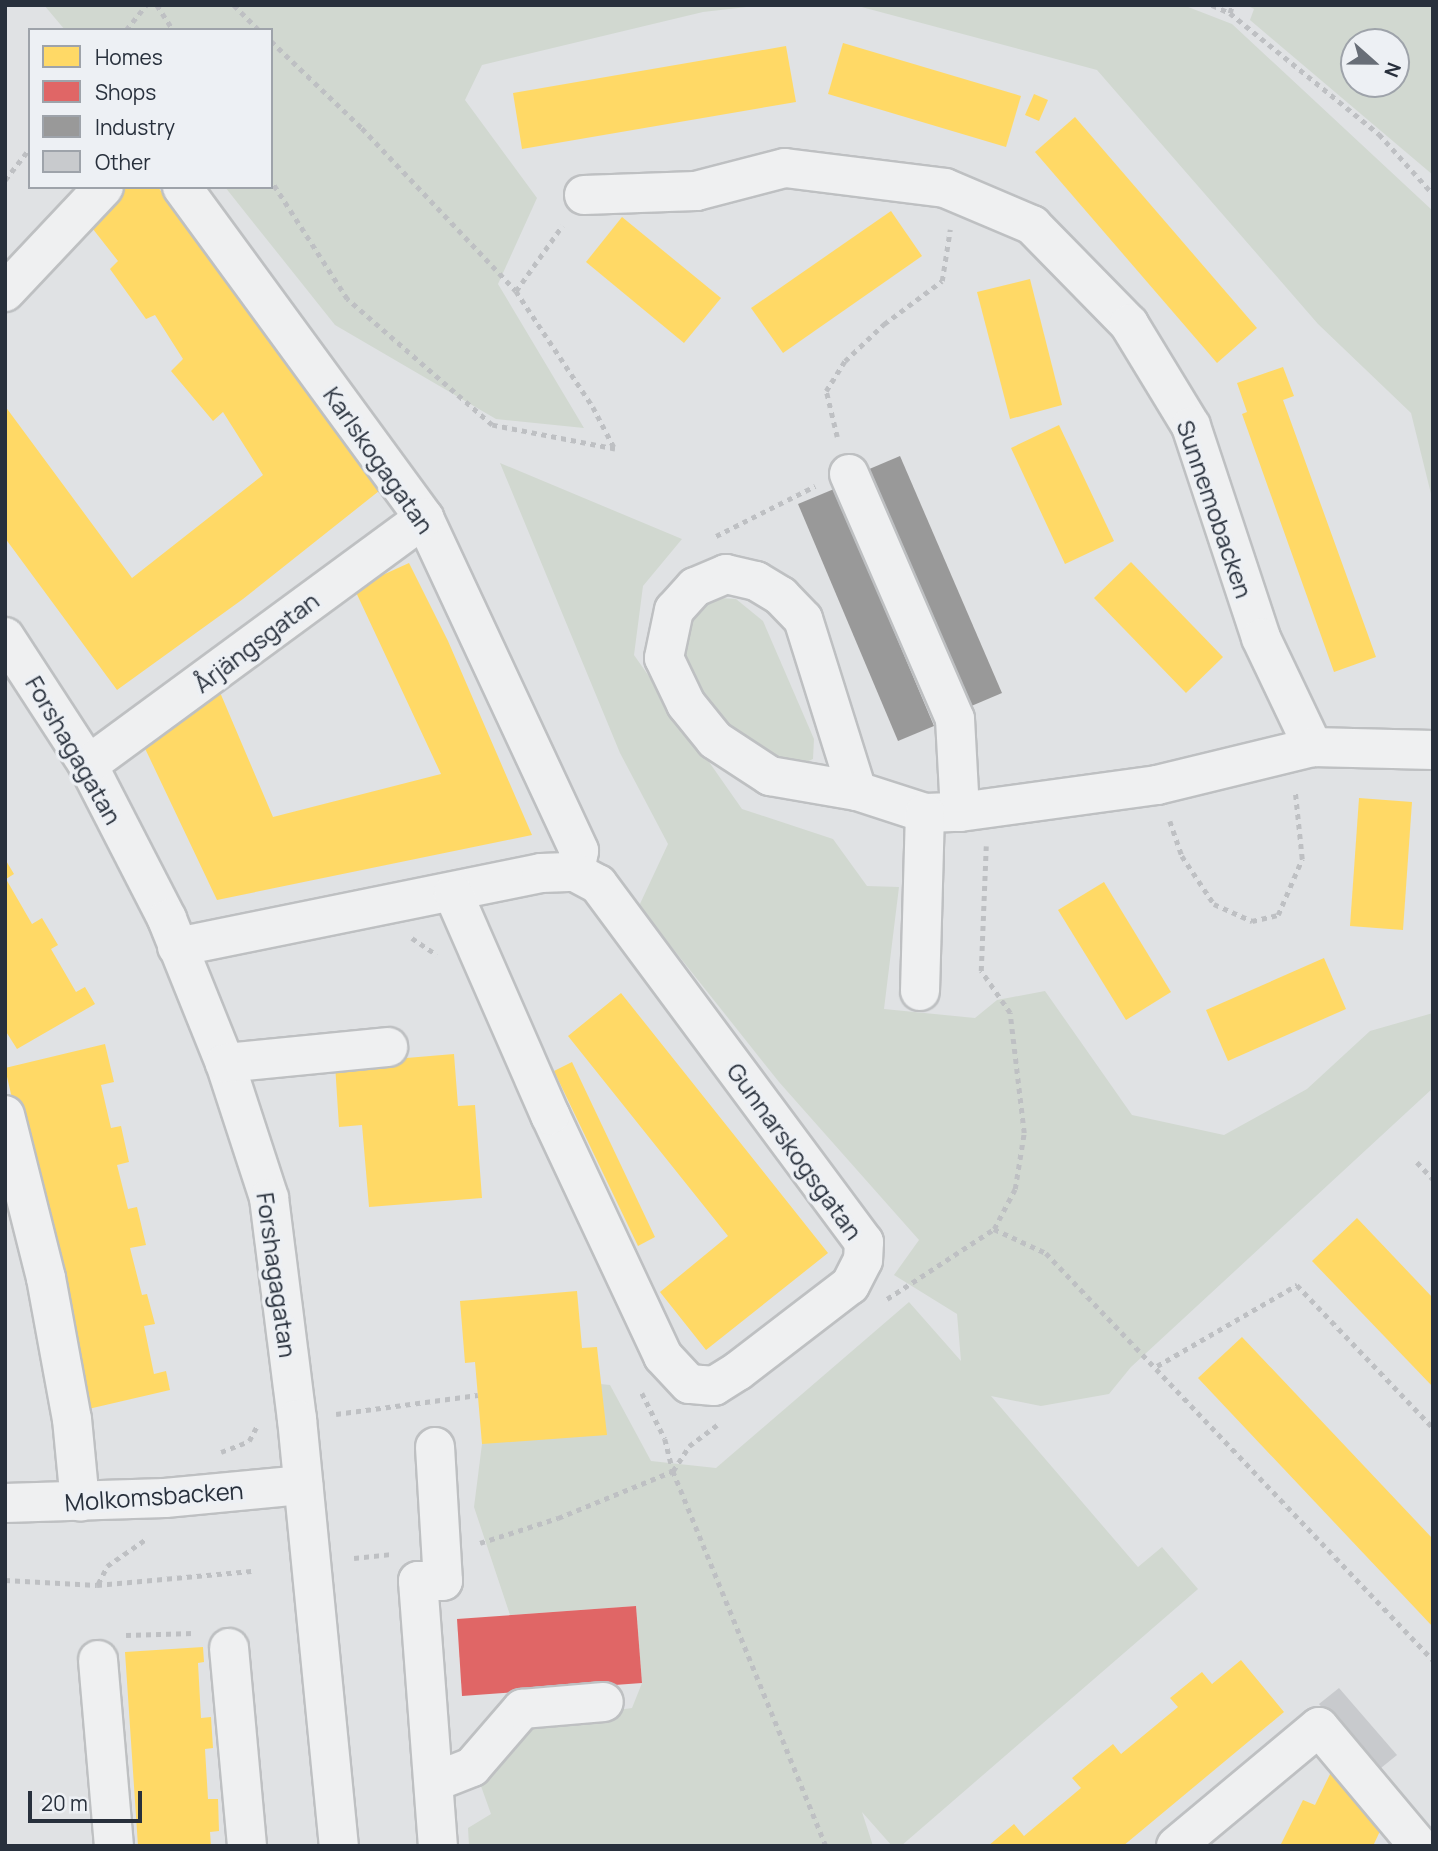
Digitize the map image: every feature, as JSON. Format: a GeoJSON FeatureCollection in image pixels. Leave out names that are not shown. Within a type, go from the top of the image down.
{"type":"FeatureCollection","features":[{"type":"Feature","properties":{"kind":"street","name":"Sunnemobacken"},"geometry":{"type":"LineString","coordinates":[[584,195],[696,191],[785,168],[945,188],[1032,225],[1129,324],[1191,425],[1261,638],[1301,749]]}},
{"type":"Feature","properties":{"kind":"street"},"geometry":{"type":"LineString","coordinates":[[5,292],[102,189]]}},
{"type":"Feature","properties":{"kind":"street","name":"Karlskogagatan"},"geometry":{"type":"LineString","coordinates":[[183,189],[424,518],[579,852],[575,872]]}},
{"type":"Feature","properties":{"kind":"street"},"geometry":{"type":"LineString","coordinates":[[849,474],[955,719],[957,811],[920,991]]}},
{"type":"Feature","properties":{"kind":"street","name":"Årjängsgatan"},"geometry":{"type":"LineString","coordinates":[[88,765],[424,518]]}},
{"type":"Feature","properties":{"kind":"street"},"geometry":{"type":"LineString","coordinates":[[857,791],[803,620],[781,596],[756,581],[726,574],[695,587],[674,610],[664,658],[686,704],[715,740],[770,776],[957,811],[1157,785],[1301,749],[1433,750]]}},
{"type":"Feature","properties":{"kind":"street","name":"Forshagagatan"},"geometry":{"type":"LineString","coordinates":[[5,637],[88,765],[177,947],[225,1063],[269,1199],[297,1419],[339,1846]]}},
{"type":"Feature","properties":{"kind":"street"},"geometry":{"type":"LineString","coordinates":[[177,947],[541,873],[575,872]]}},
{"type":"Feature","properties":{"kind":"street","name":"Gunnarskogsgatan"},"geometry":{"type":"LineString","coordinates":[[453,893],[550,1115],[663,1356],[689,1384],[714,1386],[850,1285],[863,1261],[864,1242],[598,884],[575,872]]}},
{"type":"Feature","properties":{"kind":"street"},"geometry":{"type":"LineString","coordinates":[[225,1063],[388,1047]]}},
{"type":"Feature","properties":{"kind":"street"},"geometry":{"type":"LineString","coordinates":[[5,1115],[18,1151],[46,1278],[72,1419],[80,1502]]}},
{"type":"Feature","properties":{"kind":"street"},"geometry":{"type":"LineString","coordinates":[[435,1447],[443,1580],[418,1581],[438,1846]]}},
{"type":"Feature","properties":{"kind":"street","name":"Molkomsbacken"},"geometry":{"type":"LineString","coordinates":[[5,1503],[165,1498],[303,1485]]}},
{"type":"Feature","properties":{"kind":"street"},"geometry":{"type":"LineString","coordinates":[[229,1648],[247,1846]]}},
{"type":"Feature","properties":{"kind":"street"},"geometry":{"type":"LineString","coordinates":[[98,1660],[114,1846]]}},
{"type":"Feature","properties":{"kind":"street"},"geometry":{"type":"LineString","coordinates":[[434,1782],[472,1767],[522,1709],[604,1702]]}},
{"type":"Feature","properties":{"kind":"street"},"geometry":{"type":"LineString","coordinates":[[1176,1846],[1319,1727],[1419,1846]]}},
{"type":"Feature","properties":{"kind":"path"},"geometry":{"type":"LineString","coordinates":[[128,28],[146,5]]}},
{"type":"Feature","properties":{"kind":"path"},"geometry":{"type":"LineString","coordinates":[[157,5],[172,28]]}},
{"type":"Feature","properties":{"kind":"path"},"geometry":{"type":"LineString","coordinates":[[234,5],[257,28]]}},
{"type":"Feature","properties":{"kind":"path"},"geometry":{"type":"LineString","coordinates":[[1212,5],[1230,13],[1379,134],[1432,190]]}},
{"type":"Feature","properties":{"kind":"path"},"geometry":{"type":"LineString","coordinates":[[1230,13],[1232,5]]}},
{"type":"Feature","properties":{"kind":"path"},"geometry":{"type":"LineString","coordinates":[[273,43],[362,128],[516,291],[593,407],[615,449],[492,425],[347,299],[273,184]]}},
{"type":"Feature","properties":{"kind":"path"},"geometry":{"type":"LineString","coordinates":[[5,180],[28,151]]}},
{"type":"Feature","properties":{"kind":"path"},"geometry":{"type":"LineString","coordinates":[[849,474],[830,416],[826,391],[845,361],[884,324],[942,281],[951,241],[945,188]]}},
{"type":"Feature","properties":{"kind":"path"},"geometry":{"type":"LineString","coordinates":[[516,291],[584,195]]}},
{"type":"Feature","properties":{"kind":"path"},"geometry":{"type":"LineString","coordinates":[[723,544],[713,537],[786,498]]}},
{"type":"Feature","properties":{"kind":"path"},"geometry":{"type":"LineString","coordinates":[[1157,785],[1182,856],[1214,904],[1252,921],[1278,915],[1302,859],[1301,749]]}},
{"type":"Feature","properties":{"kind":"path"},"geometry":{"type":"LineString","coordinates":[[882,1303],[994,1229],[1015,1189],[1024,1133],[1010,1013],[981,971],[957,811]]}},
{"type":"Feature","properties":{"kind":"path"},"geometry":{"type":"LineString","coordinates":[[407,936],[443,962]]}},
{"type":"Feature","properties":{"kind":"path"},"geometry":{"type":"LineString","coordinates":[[1417,1162],[1433,1179]]}},
{"type":"Feature","properties":{"kind":"path"},"geometry":{"type":"LineString","coordinates":[[994,1229],[1046,1253],[1157,1366],[1433,1660]]}},
{"type":"Feature","properties":{"kind":"path"},"geometry":{"type":"LineString","coordinates":[[1157,1366],[1297,1284],[1433,1428]]}},
{"type":"Feature","properties":{"kind":"path"},"geometry":{"type":"LineString","coordinates":[[641,1391],[665,1439],[673,1472],[826,1846]]}},
{"type":"Feature","properties":{"kind":"path"},"geometry":{"type":"LineString","coordinates":[[297,1419],[478,1395]]}},
{"type":"Feature","properties":{"kind":"path"},"geometry":{"type":"LineString","coordinates":[[212,1455],[249,1441],[259,1413]]}},
{"type":"Feature","properties":{"kind":"path"},"geometry":{"type":"LineString","coordinates":[[354,1558],[468,1546],[558,1518],[673,1472],[689,1446],[724,1420]]}},
{"type":"Feature","properties":{"kind":"path"},"geometry":{"type":"LineString","coordinates":[[97,1585],[107,1566],[163,1527],[165,1498]]}},
{"type":"Feature","properties":{"kind":"path"},"geometry":{"type":"LineString","coordinates":[[5,1580],[97,1585],[251,1571]]}},
{"type":"Feature","properties":{"kind":"path"},"geometry":{"type":"LineString","coordinates":[[98,1660],[122,1635],[204,1633],[229,1648]]}},
{"type":"Feature","properties":{"kind":"shaded area"},"geometry":{"type":"Polygon","coordinates":[[[44,5],[764,5],[703,12],[482,65],[465,100],[537,198],[498,284],[584,428],[496,419],[335,325],[227,189],[273,189],[273,28],[63,28],[44,5]]]}},
{"type":"Feature","properties":{"kind":"shaded area"},"geometry":{"type":"Polygon","coordinates":[[[854,5],[1183,5],[1232,24],[1433,211],[1433,502],[1411,413],[1318,324],[1097,70],[854,5]]]}},
{"type":"Feature","properties":{"kind":"shaded area"},"geometry":{"type":"Polygon","coordinates":[[[1246,5],[1433,5],[1433,175],[1342,98],[1410,98],[1410,28],[1340,28],[1340,96],[1250,20],[1254,9],[1246,5]]]}},
{"type":"Feature","properties":{"kind":"shaded area"},"geometry":{"type":"Polygon","coordinates":[[[500,463],[682,539],[643,586],[634,655],[742,809],[833,839],[867,886],[899,887],[884,1009],[975,1018],[997,1000],[1045,991],[1132,1115],[1224,1135],[1307,1089],[1370,1031],[1433,1013],[1433,1088],[1131,1367],[1109,1394],[1041,1406],[991,1396],[1138,1567],[1162,1547],[1198,1589],[901,1846],[892,1846],[862,1812],[873,1846],[469,1846],[468,1828],[491,1814],[477,1775],[518,1724],[632,1708],[642,1683],[636,1606],[510,1615],[474,1507],[482,1444],[600,1384],[610,1385],[651,1461],[716,1468],[909,1302],[961,1361],[957,1314],[894,1275],[919,1240],[779,1082],[639,906],[668,844],[620,753],[500,463]]]}},
{"type":"Feature","properties":{"kind":"shaded area"},"geometry":{"type":"Polygon","coordinates":[[[720,598],[736,599],[763,621],[814,739],[813,759],[802,764],[775,757],[732,734],[706,703],[686,655],[688,624],[700,608],[720,598]]]}},
{"type":"Feature","properties":{"kind":"building: Homes"},"geometry":{"type":"Polygon","coordinates":[[[843,43],[1021,96],[1006,147],[828,94],[843,43]]]}},
{"type":"Feature","properties":{"kind":"building: Homes"},"geometry":{"type":"Polygon","coordinates":[[[786,46],[796,102],[522,149],[513,93],[786,46]]]}},
{"type":"Feature","properties":{"kind":"building: Homes"},"geometry":{"type":"Polygon","coordinates":[[[1034,94],[1048,100],[1039,121],[1025,115],[1034,94]]]}},
{"type":"Feature","properties":{"kind":"building: Homes"},"geometry":{"type":"Polygon","coordinates":[[[1075,117],[1257,328],[1217,363],[1035,152],[1075,117]]]}},
{"type":"Feature","properties":{"kind":"building: Homes"},"geometry":{"type":"Polygon","coordinates":[[[121,189],[159,189],[379,491],[243,599],[117,690],[5,538],[5,406],[132,578],[263,475],[223,412],[213,421],[171,371],[183,359],[155,315],[146,319],[110,269],[118,261],[89,224],[121,189]]]}},
{"type":"Feature","properties":{"kind":"building: Homes"},"geometry":{"type":"Polygon","coordinates":[[[891,211],[922,256],[783,353],[751,308],[891,211]]]}},
{"type":"Feature","properties":{"kind":"building: Homes"},"geometry":{"type":"Polygon","coordinates":[[[622,217],[721,298],[684,343],[586,262],[622,217]]]}},
{"type":"Feature","properties":{"kind":"building: Homes"},"geometry":{"type":"Polygon","coordinates":[[[1030,279],[1062,405],[1010,419],[977,292],[1030,279]]]}},
{"type":"Feature","properties":{"kind":"building: Homes"},"geometry":{"type":"Polygon","coordinates":[[[1283,367],[1294,396],[1283,400],[1376,657],[1334,672],[1242,414],[1247,412],[1237,383],[1283,367]]]}},
{"type":"Feature","properties":{"kind":"building: Homes"},"geometry":{"type":"Polygon","coordinates":[[[1059,425],[1114,541],[1065,564],[1011,448],[1059,425]]]}},
{"type":"Feature","properties":{"kind":"building: Homes"},"geometry":{"type":"Polygon","coordinates":[[[1131,562],[1223,657],[1186,693],[1094,598],[1131,562]]]}},
{"type":"Feature","properties":{"kind":"building: Homes"},"geometry":{"type":"Polygon","coordinates":[[[409,563],[448,641],[532,835],[217,900],[141,740],[219,690],[273,817],[441,774],[354,588],[409,563]]]}},
{"type":"Feature","properties":{"kind":"building: Homes"},"geometry":{"type":"Polygon","coordinates":[[[1359,798],[1412,802],[1403,930],[1350,926],[1359,798]]]}},
{"type":"Feature","properties":{"kind":"building: Homes"},"geometry":{"type":"Polygon","coordinates":[[[5,859],[14,874],[6,879],[32,924],[42,918],[58,945],[51,949],[76,992],[85,987],[95,1004],[17,1049],[5,1030],[5,859]]]}},
{"type":"Feature","properties":{"kind":"building: Homes"},"geometry":{"type":"Polygon","coordinates":[[[1104,882],[1171,992],[1126,1020],[1058,910],[1104,882]]]}},
{"type":"Feature","properties":{"kind":"building: Homes"},"geometry":{"type":"Polygon","coordinates":[[[1324,958],[1346,1009],[1228,1061],[1206,1010],[1324,958]]]}},
{"type":"Feature","properties":{"kind":"building: Homes"},"geometry":{"type":"Polygon","coordinates":[[[621,993],[828,1253],[706,1350],[660,1292],[728,1236],[568,1036],[621,993]]]}},
{"type":"Feature","properties":{"kind":"building: Homes"},"geometry":{"type":"Polygon","coordinates":[[[105,1044],[114,1082],[101,1085],[111,1128],[121,1126],[129,1162],[117,1165],[128,1209],[137,1207],[146,1245],[130,1248],[142,1295],[147,1294],[155,1324],[144,1326],[154,1374],[166,1371],[170,1390],[84,1410],[5,1068],[105,1044]]]}},
{"type":"Feature","properties":{"kind":"building: Homes"},"geometry":{"type":"Polygon","coordinates":[[[454,1054],[458,1106],[475,1105],[482,1198],[369,1207],[362,1125],[339,1127],[335,1064],[454,1054]]]}},
{"type":"Feature","properties":{"kind":"building: Homes"},"geometry":{"type":"Polygon","coordinates":[[[572,1062],[655,1237],[638,1246],[554,1071],[572,1062]]]}},
{"type":"Feature","properties":{"kind":"building: Homes"},"geometry":{"type":"Polygon","coordinates":[[[1357,1218],[1433,1298],[1433,1387],[1312,1261],[1357,1218]]]}},
{"type":"Feature","properties":{"kind":"building: Homes"},"geometry":{"type":"Polygon","coordinates":[[[577,1291],[582,1348],[597,1347],[607,1435],[482,1444],[475,1362],[465,1363],[460,1301],[577,1291]]]}},
{"type":"Feature","properties":{"kind":"building: Homes"},"geometry":{"type":"Polygon","coordinates":[[[1242,1337],[1433,1539],[1433,1627],[1198,1378],[1242,1337]]]}},
{"type":"Feature","properties":{"kind":"building: Homes"},"geometry":{"type":"Polygon","coordinates":[[[203,1647],[204,1662],[198,1663],[201,1718],[211,1717],[213,1748],[205,1749],[208,1799],[218,1799],[219,1831],[210,1832],[211,1846],[138,1846],[125,1652],[203,1647]]]}},
{"type":"Feature","properties":{"kind":"building: Homes"},"geometry":{"type":"Polygon","coordinates":[[[1241,1660],[1284,1712],[1123,1846],[988,1846],[1014,1824],[1024,1836],[1081,1788],[1072,1778],[1113,1744],[1121,1754],[1178,1707],[1170,1698],[1202,1672],[1212,1684],[1241,1660]]]}},
{"type":"Feature","properties":{"kind":"building: Homes"},"geometry":{"type":"Polygon","coordinates":[[[1332,1770],[1381,1829],[1373,1846],[1280,1846],[1303,1800],[1315,1805],[1332,1770]]]}},
{"type":"Feature","properties":{"kind":"building: Shops"},"geometry":{"type":"Polygon","coordinates":[[[636,1606],[642,1683],[462,1696],[457,1619],[636,1606]]]}},
{"type":"Feature","properties":{"kind":"building: Industry"},"geometry":{"type":"Polygon","coordinates":[[[900,456],[1002,693],[969,707],[867,470],[900,456]]]}},
{"type":"Feature","properties":{"kind":"building: Industry"},"geometry":{"type":"Polygon","coordinates":[[[834,489],[934,726],[898,741],[798,504],[834,489]]]}},
{"type":"Feature","properties":{"kind":"building: Other"},"geometry":{"type":"Polygon","coordinates":[[[1339,1688],[1397,1755],[1376,1772],[1319,1704],[1339,1688]]]}}]}
